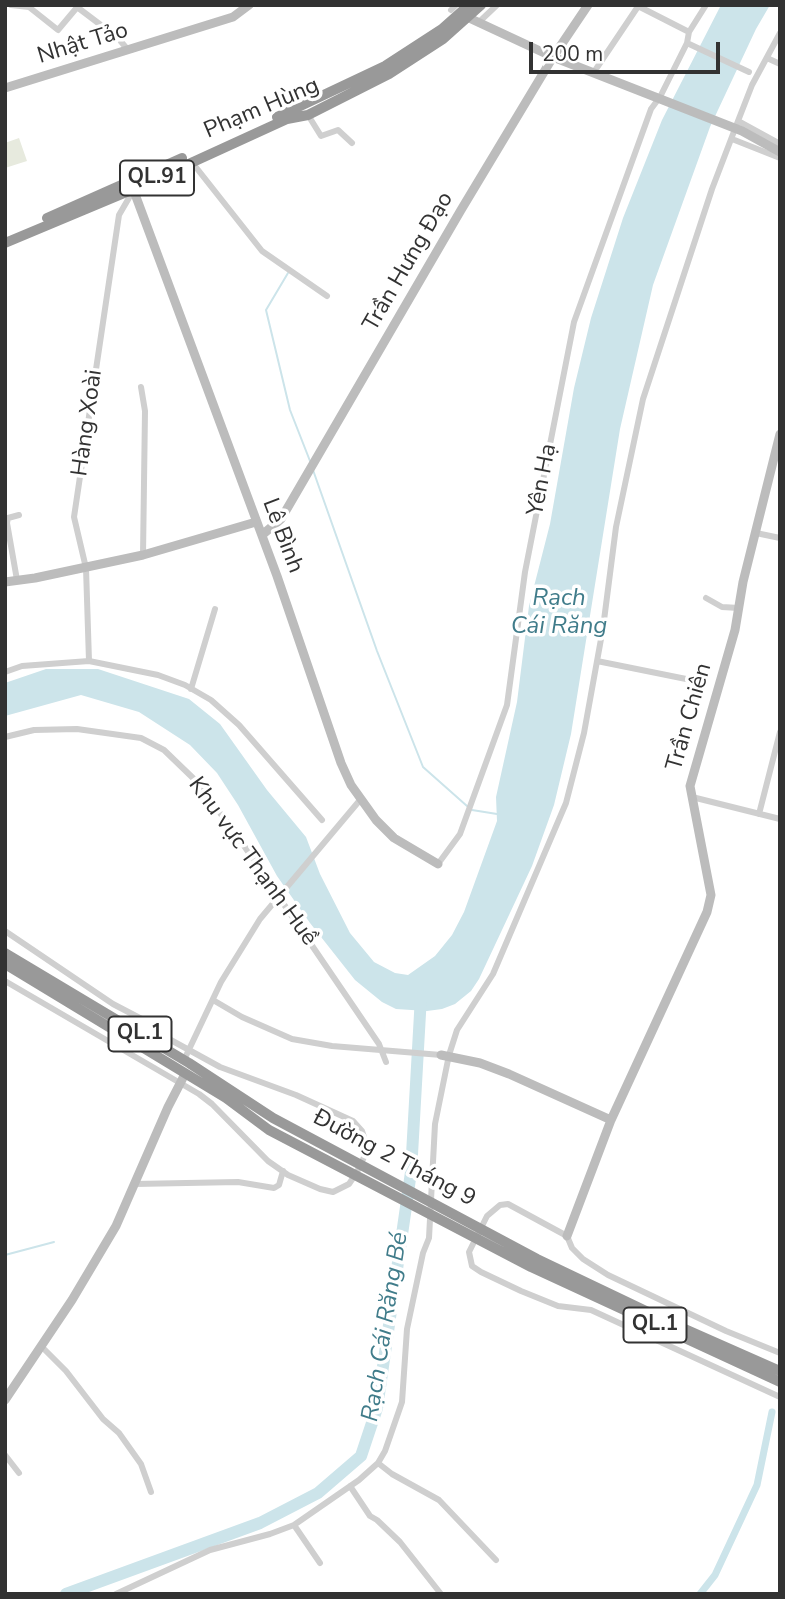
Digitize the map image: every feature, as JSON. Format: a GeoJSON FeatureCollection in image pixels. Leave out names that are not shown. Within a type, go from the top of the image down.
{"type":"FeatureCollection","features":[{"type":"Feature","properties":{"kind":"highway","name":"Phạm Hùng"},"geometry":{"type":"LineString","coordinates":[[5,235],[191,162],[287,119],[385,66],[481,5]]}},
{"type":"Feature","properties":{"kind":"highway","name":"Phạm Hùng"},"geometry":{"type":"LineString","coordinates":[[5,243],[305,110]]}},
{"type":"Feature","properties":{"kind":"highway","name":"Đường 2 Tháng 9"},"geometry":{"type":"LineString","coordinates":[[5,953],[184,1060],[273,1118],[534,1263],[780,1371]]}},
{"type":"Feature","properties":{"kind":"highway","name":"Đường 2 Tháng 9"},"geometry":{"type":"LineString","coordinates":[[5,964],[183,1079],[213,1090],[269,1130],[704,1347],[780,1382]]}},
{"type":"Feature","properties":{"kind":"street"},"geometry":{"type":"LineString","coordinates":[[11,5],[29,7],[58,30],[78,6],[118,38],[128,50]]}},
{"type":"Feature","properties":{"kind":"street","name":"Nhật Tảo"},"geometry":{"type":"LineString","coordinates":[[5,88],[233,17],[249,5]]}},
{"type":"Feature","properties":{"kind":"street"},"geometry":{"type":"LineString","coordinates":[[478,23],[497,5]]}},
{"type":"Feature","properties":{"kind":"street","name":"Trần Hưng Đạo"},"geometry":{"type":"LineString","coordinates":[[262,536],[281,519],[553,57],[588,5]]}},
{"type":"Feature","properties":{"kind":"street"},"geometry":{"type":"LineString","coordinates":[[597,74],[638,6],[689,32],[706,5]]}},
{"type":"Feature","properties":{"kind":"street"},"geometry":{"type":"LineString","coordinates":[[468,11],[478,23],[553,57],[743,131],[779,151]]}},
{"type":"Feature","properties":{"kind":"street","name":"Yên Hạ"},"geometry":{"type":"LineString","coordinates":[[438,864],[460,834],[507,705],[525,572],[574,322],[651,109],[690,45],[689,32]]}},
{"type":"Feature","properties":{"kind":"street"},"geometry":{"type":"LineString","coordinates":[[116,1594],[210,1550],[294,1525],[379,1463],[385,1451],[402,1402],[407,1329],[423,1253],[429,1238],[435,1124],[445,1055],[461,1021],[493,974],[566,803],[584,733],[616,527],[643,399],[712,189],[738,121],[780,33]]}},
{"type":"Feature","properties":{"kind":"street"},"geometry":{"type":"LineString","coordinates":[[690,45],[749,72]]}},
{"type":"Feature","properties":{"kind":"street"},"geometry":{"type":"LineString","coordinates":[[767,58],[780,64]]}},
{"type":"Feature","properties":{"kind":"street"},"geometry":{"type":"LineString","coordinates":[[305,110],[321,136],[338,130],[352,143]]}},
{"type":"Feature","properties":{"kind":"street"},"geometry":{"type":"LineString","coordinates":[[738,121],[779,151]]}},
{"type":"Feature","properties":{"kind":"street"},"geometry":{"type":"LineString","coordinates":[[732,139],[779,151]]}},
{"type":"Feature","properties":{"kind":"street"},"geometry":{"type":"LineString","coordinates":[[191,162],[262,251],[327,296]]}},
{"type":"Feature","properties":{"kind":"street","name":"Lê Bình"},"geometry":{"type":"LineString","coordinates":[[132,186],[262,536],[341,763],[360,800],[394,838],[438,864]]}},
{"type":"Feature","properties":{"kind":"street","name":"Hàng Xoài"},"geometry":{"type":"LineString","coordinates":[[89,661],[86,568],[74,517],[119,215],[132,186]]}},
{"type":"Feature","properties":{"kind":"street"},"geometry":{"type":"LineString","coordinates":[[141,387],[145,411],[143,555]]}},
{"type":"Feature","properties":{"kind":"street","name":"Trần Chiên"},"geometry":{"type":"LineString","coordinates":[[567,1236],[611,1120],[707,912],[711,895],[690,786],[735,630],[780,433]]}},
{"type":"Feature","properties":{"kind":"street"},"geometry":{"type":"LineString","coordinates":[[17,580],[7,523],[8,518],[19,515]]}},
{"type":"Feature","properties":{"kind":"street"},"geometry":{"type":"LineString","coordinates":[[5,582],[143,555],[256,522]]}},
{"type":"Feature","properties":{"kind":"street"},"geometry":{"type":"LineString","coordinates":[[756,533],[780,538]]}},
{"type":"Feature","properties":{"kind":"street"},"geometry":{"type":"LineString","coordinates":[[706,598],[722,607],[739,608]]}},
{"type":"Feature","properties":{"kind":"street"},"geometry":{"type":"LineString","coordinates":[[191,689],[215,609]]}},
{"type":"Feature","properties":{"kind":"street"},"geometry":{"type":"LineString","coordinates":[[5,672],[22,666],[89,661],[158,675],[191,689],[211,700],[239,725],[322,820]]}},
{"type":"Feature","properties":{"kind":"street"},"geometry":{"type":"LineString","coordinates":[[597,662],[701,682]]}},
{"type":"Feature","properties":{"kind":"street","name":"Khu vực Thạnh Huề"},"geometry":{"type":"LineString","coordinates":[[5,737],[34,730],[78,729],[141,738],[164,750],[194,779],[236,834],[384,1048],[386,1062]]}},
{"type":"Feature","properties":{"kind":"street"},"geometry":{"type":"LineString","coordinates":[[759,814],[780,732]]}},
{"type":"Feature","properties":{"kind":"street"},"geometry":{"type":"LineString","coordinates":[[692,797],[780,819]]}},
{"type":"Feature","properties":{"kind":"street"},"geometry":{"type":"LineString","coordinates":[[184,1060],[240,948],[270,905],[360,800]]}},
{"type":"Feature","properties":{"kind":"street"},"geometry":{"type":"LineString","coordinates":[[5,930],[113,1004],[157,1027],[169,1039],[234,1074],[296,1095],[354,1121],[362,1131],[366,1143],[365,1155],[349,1184],[333,1192],[320,1189],[268,1161],[212,1104],[183,1079],[5,981]]}},
{"type":"Feature","properties":{"kind":"street"},"geometry":{"type":"LineString","coordinates":[[213,1000],[242,1017],[292,1039],[332,1046],[384,1048],[445,1055],[509,1074],[611,1120]]}},
{"type":"Feature","properties":{"kind":"street"},"geometry":{"type":"LineString","coordinates":[[147,1038],[169,1039]]}},
{"type":"Feature","properties":{"kind":"street"},"geometry":{"type":"LineString","coordinates":[[5,1400],[116,1226],[183,1079]]}},
{"type":"Feature","properties":{"kind":"street"},"geometry":{"type":"LineString","coordinates":[[199,1094],[213,1090]]}},
{"type":"Feature","properties":{"kind":"street"},"geometry":{"type":"LineString","coordinates":[[135,1184],[238,1182],[274,1188],[278,1185],[283,1171]]}},
{"type":"Feature","properties":{"kind":"street"},"geometry":{"type":"LineString","coordinates":[[780,1353],[608,1275],[583,1259],[572,1248],[567,1236],[508,1204],[500,1205],[487,1216],[469,1252],[472,1266],[535,1298],[558,1306],[591,1310],[780,1397]]}},
{"type":"Feature","properties":{"kind":"street"},"geometry":{"type":"LineString","coordinates":[[652,1314],[658,1299]]}},
{"type":"Feature","properties":{"kind":"street"},"geometry":{"type":"LineString","coordinates":[[41,1346],[66,1371],[103,1419],[119,1433],[141,1464],[151,1492]]}},
{"type":"Feature","properties":{"kind":"street"},"geometry":{"type":"LineString","coordinates":[[699,1359],[704,1347]]}},
{"type":"Feature","properties":{"kind":"street"},"geometry":{"type":"LineString","coordinates":[[5,1455],[19,1473]]}},
{"type":"Feature","properties":{"kind":"street"},"geometry":{"type":"LineString","coordinates":[[379,1463],[439,1500],[496,1560]]}},
{"type":"Feature","properties":{"kind":"street"},"geometry":{"type":"LineString","coordinates":[[350,1486],[370,1516],[400,1542],[441,1594]]}},
{"type":"Feature","properties":{"kind":"street"},"geometry":{"type":"LineString","coordinates":[[294,1525],[320,1563]]}},
{"type":"Feature","properties":{"kind":"shaded area"},"geometry":{"type":"Polygon","coordinates":[[[19,138],[27,161],[5,168],[5,143],[19,138]]]}},
{"type":"Feature","properties":{"kind":"water","name":"Rạch Cái Răng"},"geometry":{"type":"Polygon","coordinates":[[[721,5],[770,5],[710,127],[653,285],[620,429],[571,734],[554,805],[532,866],[471,991],[455,1004],[442,1009],[396,1009],[382,1002],[355,980],[310,923],[277,876],[217,773],[190,745],[139,712],[81,695],[5,716],[5,683],[46,669],[98,669],[189,699],[220,724],[267,790],[306,837],[320,874],[350,933],[374,962],[395,973],[408,975],[435,956],[452,935],[464,912],[497,821],[496,797],[517,702],[529,606],[550,524],[574,388],[591,318],[623,218],[662,120],[721,5]]]}},
{"type":"Feature","properties":{"kind":"waterway"},"geometry":{"type":"LineString","coordinates":[[288,273],[266,310],[290,410],[310,461]]}},
{"type":"Feature","properties":{"kind":"waterway"},"geometry":{"type":"LineString","coordinates":[[313,470],[377,651],[423,767],[467,806]]}},
{"type":"Feature","properties":{"kind":"waterway"},"geometry":{"type":"LineString","coordinates":[[472,810],[497,814]]}},
{"type":"Feature","properties":{"kind":"waterway","name":"Rạch Cái Răng Bé"},"geometry":{"type":"LineString","coordinates":[[66,1594],[260,1523],[318,1493],[361,1456],[377,1408],[411,1172],[421,996]]}},
{"type":"Feature","properties":{"kind":"waterway"},"geometry":{"type":"LineString","coordinates":[[5,1255],[54,1242]]}},
{"type":"Feature","properties":{"kind":"waterway"},"geometry":{"type":"LineString","coordinates":[[700,1594],[715,1575],[757,1485],[772,1412]]}}]}
